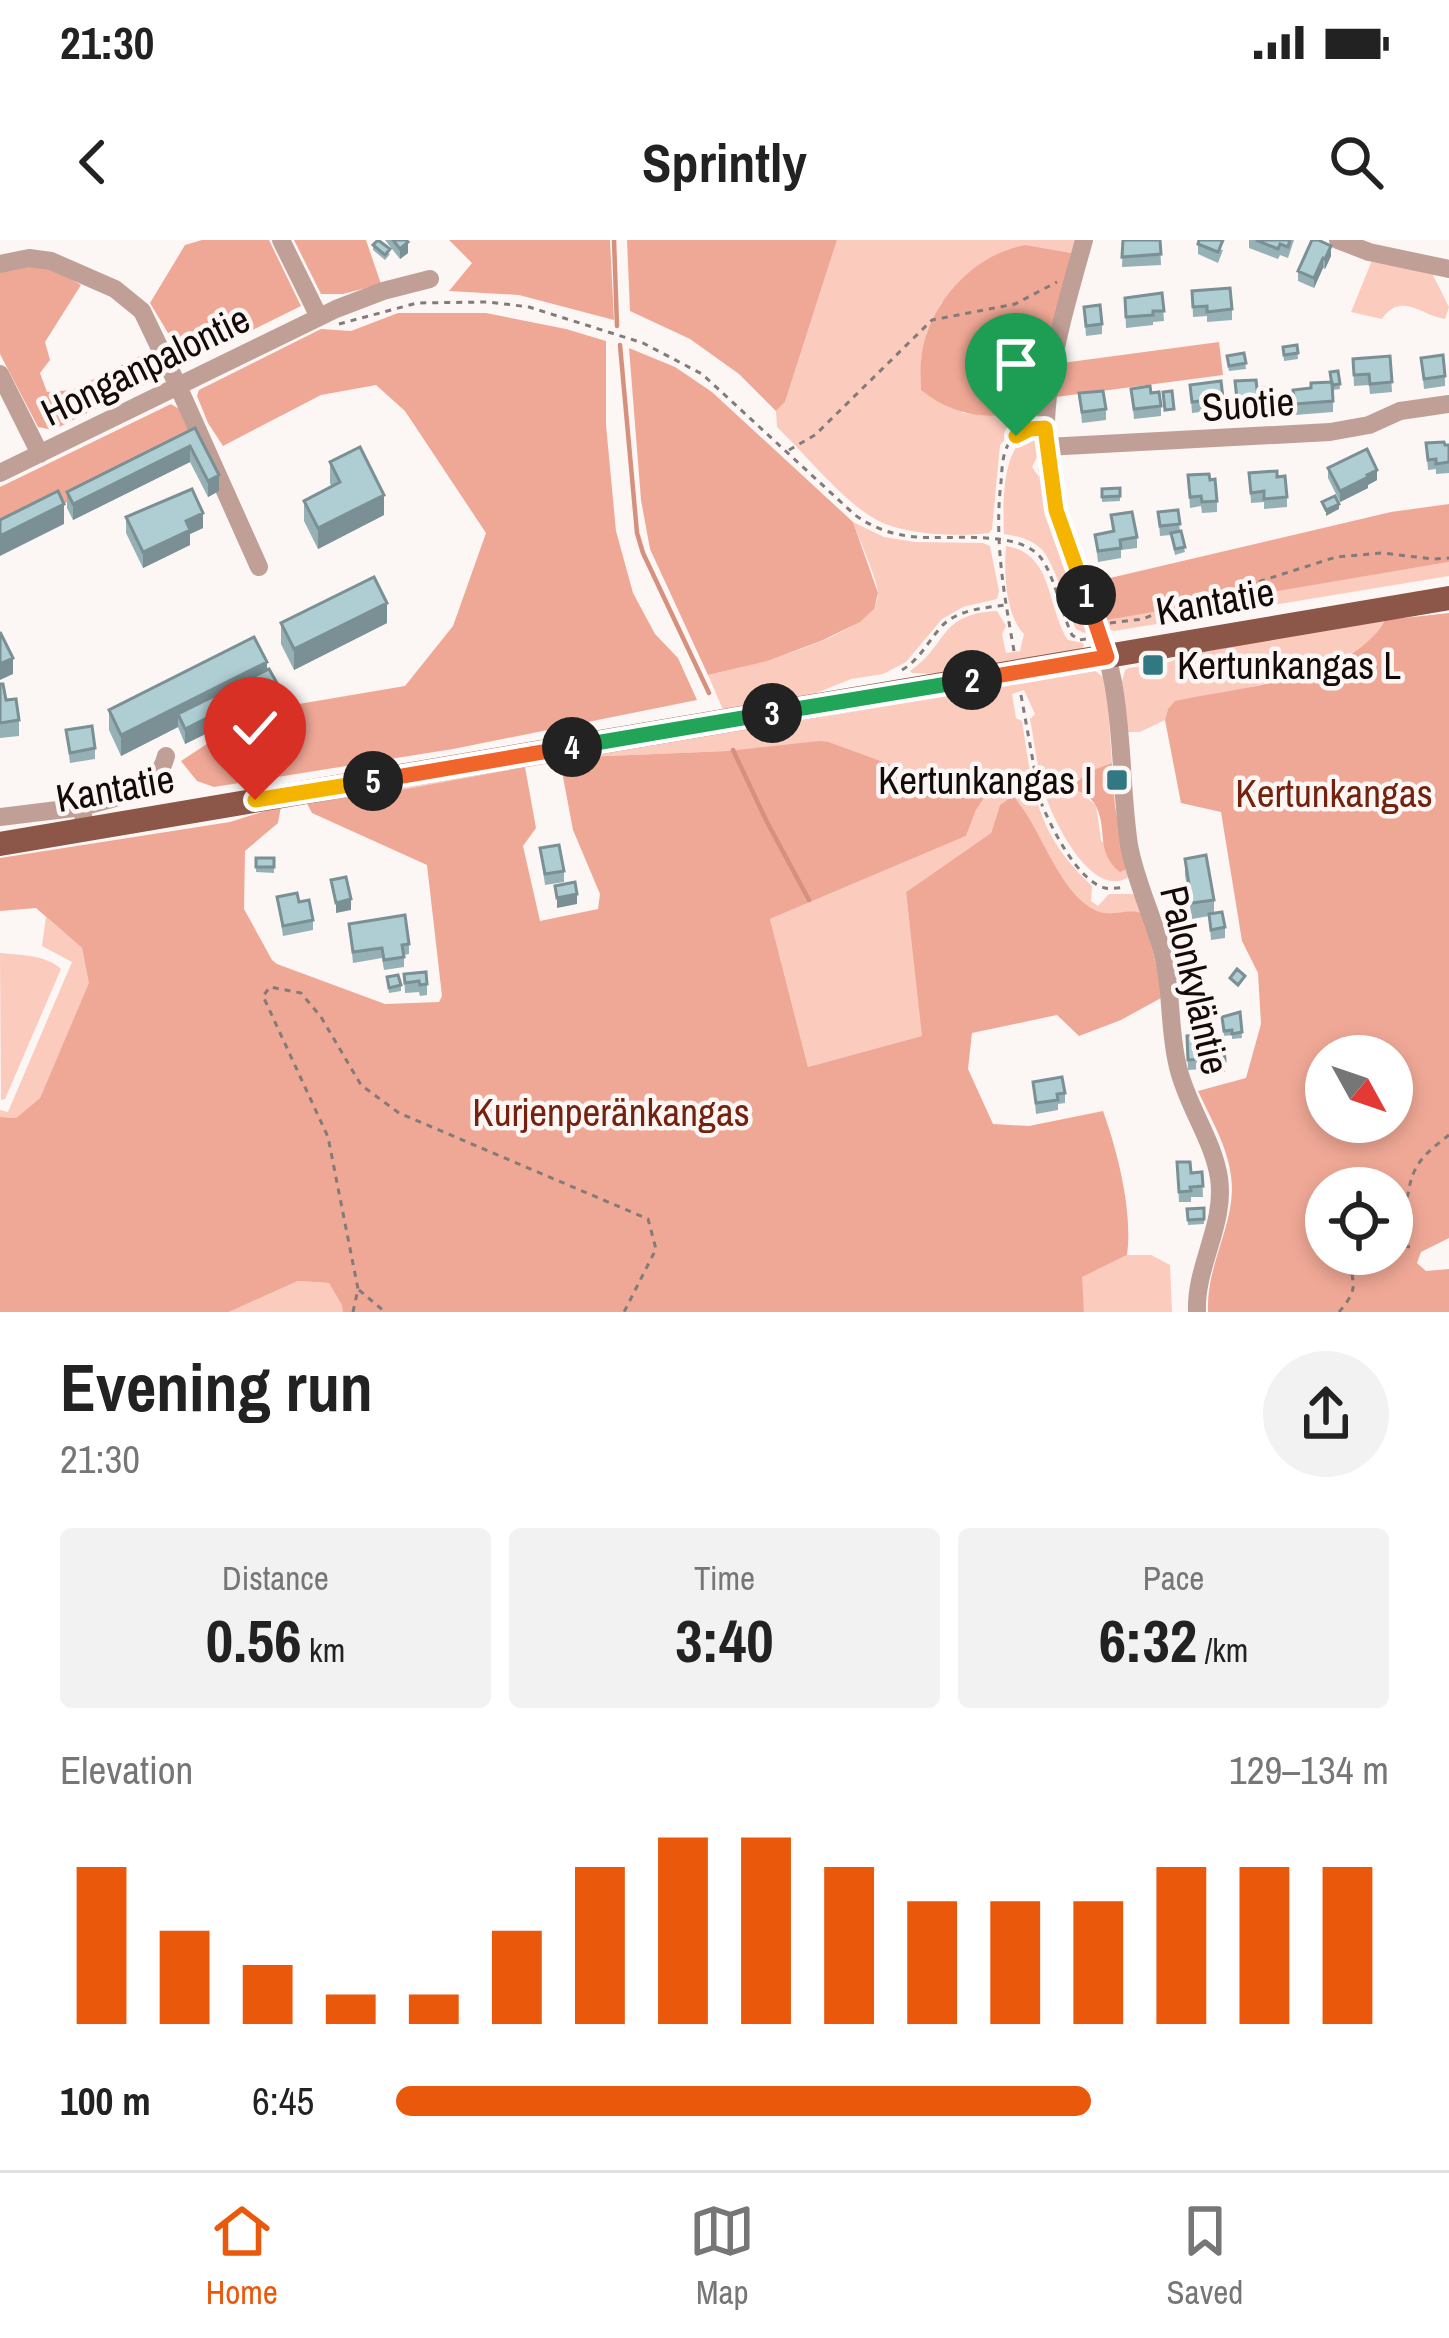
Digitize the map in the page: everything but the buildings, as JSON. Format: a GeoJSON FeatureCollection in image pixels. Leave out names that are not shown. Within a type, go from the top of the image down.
{"type":"FeatureCollection","features":[{"type":"Feature","properties":{"kind":"main road","name":"Kantatie"},"geometry":{"type":"LineString","coordinates":[[0,844],[84,818],[1101,639],[1449,598]]}},
{"type":"Feature","properties":{"kind":"street"},"geometry":{"type":"LineString","coordinates":[[281,240],[319,317]]}},
{"type":"Feature","properties":{"kind":"street","name":"Palonkyläntie"},"geometry":{"type":"LineString","coordinates":[[1084,240],[1048,390],[1045,438],[1056,510],[1101,639],[1115,699],[1129,845],[1163,957],[1178,1068],[1220,1183],[1198,1285],[1197,1312]]}},
{"type":"Feature","properties":{"kind":"street"},"geometry":{"type":"LineString","coordinates":[[1338,240],[1370,252],[1449,268]]}},
{"type":"Feature","properties":{"kind":"street"},"geometry":{"type":"LineString","coordinates":[[0,264],[29,258],[51,261],[126,296],[142,311],[260,567]]}},
{"type":"Feature","properties":{"kind":"street","name":"Honganpalontie"},"geometry":{"type":"LineString","coordinates":[[0,473],[319,317],[382,291],[430,279]]}},
{"type":"Feature","properties":{"kind":"street"},"geometry":{"type":"LineString","coordinates":[[0,374],[40,454]]}},
{"type":"Feature","properties":{"kind":"street","name":"Suotie"},"geometry":{"type":"LineString","coordinates":[[1045,438],[1330,432],[1370,425],[1400,411],[1449,404]]}},
{"type":"Feature","properties":{"kind":"street"},"geometry":{"type":"LineString","coordinates":[[0,817],[84,818],[149,785],[166,757]]}},
{"type":"Feature","properties":{"kind":"path"},"geometry":{"type":"LineString","coordinates":[[787,451],[814,435],[932,320],[1015,304],[1057,282],[1072,283]]}},
{"type":"Feature","properties":{"kind":"path"},"geometry":{"type":"LineString","coordinates":[[319,317],[343,325],[417,303],[489,302],[529,307],[643,343],[691,366],[869,525],[912,537],[997,539],[1021,543],[1036,552],[1045,563],[1061,613],[1075,638],[1101,639],[1192,598],[1214,596],[1336,557],[1382,553],[1449,558]]}},
{"type":"Feature","properties":{"kind":"path"},"geometry":{"type":"LineString","coordinates":[[1014,652],[997,539],[1000,490],[1008,445],[1030,429],[1045,438]]}},
{"type":"Feature","properties":{"kind":"path"},"geometry":{"type":"LineString","coordinates":[[897,674],[914,663],[949,620],[1006,605]]}},
{"type":"Feature","properties":{"kind":"path"},"geometry":{"type":"LineString","coordinates":[[1022,695],[1040,800],[1062,845],[1097,885],[1139,884]]}},
{"type":"Feature","properties":{"kind":"path"},"geometry":{"type":"LineString","coordinates":[[353,1312],[358,1289],[328,1137],[263,996],[270,987],[301,993],[321,1017],[361,1085],[399,1113],[648,1219],[656,1249],[624,1312]]}},
{"type":"Feature","properties":{"kind":"path"},"geometry":{"type":"LineString","coordinates":[[1413,1174],[1449,1135]]}},
{"type":"Feature","properties":{"kind":"path"},"geometry":{"type":"LineString","coordinates":[[1340,1312],[1353,1296],[1354,1275]]}},
{"type":"Feature","properties":{"kind":"path"},"geometry":{"type":"LineString","coordinates":[[358,1289],[386,1312]]}},
{"type":"Feature","properties":{"kind":"shaded area"},"geometry":{"type":"Polygon","coordinates":[[[837,240],[1075,240],[1071,253],[1026,245],[941,303],[928,332],[921,359],[963,413],[1011,416],[1038,408],[1037,422],[1015,429],[1000,445],[989,533],[930,534],[875,519],[837,489],[777,427],[776,411],[785,402],[837,240]]]}},
{"type":"Feature","properties":{"kind":"shaded area"},"geometry":{"type":"Polygon","coordinates":[[[1373,258],[1431,271],[1449,307],[1445,319],[1404,306],[1382,319],[1351,312],[1373,258]]]}},
{"type":"Feature","properties":{"kind":"shaded area"},"geometry":{"type":"Polygon","coordinates":[[[1031,435],[1038,455],[1032,467],[1085,609],[1089,631],[1084,633],[1076,629],[1045,554],[1028,540],[1004,534],[1009,464],[1021,441],[1031,435]]]}},
{"type":"Feature","properties":{"kind":"shaded area"},"geometry":{"type":"Polygon","coordinates":[[[853,522],[884,537],[990,546],[997,599],[963,607],[942,619],[906,662],[883,674],[851,679],[809,696],[724,712],[708,675],[834,636],[872,609],[877,587],[853,522]]]}},
{"type":"Feature","properties":{"kind":"shaded area"},"geometry":{"type":"Polygon","coordinates":[[[1006,546],[1033,559],[1068,640],[1084,646],[1077,653],[943,674],[912,673],[953,624],[978,613],[997,611],[1006,626],[1002,634],[1006,653],[1020,651],[1024,634],[1009,605],[1006,546]]]}},
{"type":"Feature","properties":{"kind":"shaded area"},"geometry":{"type":"Polygon","coordinates":[[[1449,562],[1449,576],[1114,631],[1107,629],[1103,619],[1449,562]]]}},
{"type":"Feature","properties":{"kind":"shaded area"},"geometry":{"type":"Polygon","coordinates":[[[1385,620],[1371,641],[1330,666],[1168,709],[1165,720],[1140,732],[1127,732],[1122,682],[1129,668],[1385,620]]]}},
{"type":"Feature","properties":{"kind":"shaded area"},"geometry":{"type":"Polygon","coordinates":[[[1094,670],[1103,677],[1107,693],[1112,763],[1078,779],[1073,787],[1096,805],[1101,840],[1129,877],[1102,878],[1076,855],[1045,794],[1030,719],[1035,714],[1024,690],[1012,694],[1016,718],[1022,721],[1040,811],[1059,848],[1092,886],[1091,901],[1098,906],[1109,894],[1133,894],[1143,914],[1111,915],[1093,909],[1067,884],[1020,804],[1000,805],[991,833],[906,892],[923,1036],[808,1067],[770,919],[966,836],[990,787],[933,780],[829,742],[584,757],[406,789],[305,800],[1094,670]]]}},
{"type":"Feature","properties":{"kind":"shaded area"},"geometry":{"type":"Polygon","coordinates":[[[46,917],[82,948],[90,983],[40,1098],[16,1118],[0,1117],[0,1110],[8,1112],[72,962],[42,946],[46,917]]]}},
{"type":"Feature","properties":{"kind":"shaded area"},"geometry":{"type":"Polygon","coordinates":[[[0,953],[41,958],[61,969],[1,1100],[0,953]]]}},
{"type":"Feature","properties":{"kind":"shaded area"},"geometry":{"type":"Polygon","coordinates":[[[1127,1255],[1151,1255],[1170,1265],[1172,1312],[1084,1312],[1081,1277],[1127,1255]]]}},
{"type":"Feature","properties":{"kind":"shaded area"},"geometry":{"type":"Polygon","coordinates":[[[298,1281],[329,1283],[343,1312],[229,1312],[298,1281]]]}},
{"type":"Feature","properties":{"kind":"green space"},"geometry":{"type":"Polygon","coordinates":[[[202,240],[269,240],[301,306],[186,363],[150,303],[185,245],[202,240]]]}},
{"type":"Feature","properties":{"kind":"green space"},"geometry":{"type":"Polygon","coordinates":[[[294,240],[366,240],[381,284],[343,294],[321,294],[294,240]]]}},
{"type":"Feature","properties":{"kind":"green space"},"geometry":{"type":"Polygon","coordinates":[[[449,240],[610,240],[614,320],[519,295],[449,291],[472,263],[449,240]]]}},
{"type":"Feature","properties":{"kind":"green space"},"geometry":{"type":"Polygon","coordinates":[[[627,240],[837,240],[785,402],[776,411],[739,374],[690,339],[630,311],[627,240]]]}},
{"type":"Feature","properties":{"kind":"green space"},"geometry":{"type":"Polygon","coordinates":[[[1026,245],[1071,253],[1038,408],[992,416],[948,407],[921,390],[921,364],[932,321],[970,271],[1006,250],[1026,245]]]}},
{"type":"Feature","properties":{"kind":"green space"},"geometry":{"type":"Polygon","coordinates":[[[21,265],[52,268],[81,285],[45,342],[50,360],[40,373],[47,392],[72,390],[150,351],[164,375],[53,430],[38,427],[0,354],[0,273],[21,265]]]}},
{"type":"Feature","properties":{"kind":"green space"},"geometry":{"type":"Polygon","coordinates":[[[398,313],[486,313],[606,341],[606,425],[616,531],[633,593],[655,634],[678,658],[697,700],[453,749],[214,787],[197,781],[181,761],[225,732],[281,707],[405,686],[453,626],[486,533],[405,411],[376,385],[321,395],[223,446],[197,396],[199,390],[321,329],[351,331],[398,313]]]}},
{"type":"Feature","properties":{"kind":"green space"},"geometry":{"type":"Polygon","coordinates":[[[1219,342],[1223,375],[1054,400],[1062,363],[1219,342]]]}},
{"type":"Feature","properties":{"kind":"green space"},"geometry":{"type":"Polygon","coordinates":[[[629,348],[675,367],[712,392],[853,522],[878,593],[874,609],[860,622],[767,661],[708,675],[650,549],[641,500],[629,348]]]}},
{"type":"Feature","properties":{"kind":"green space"},"geometry":{"type":"Polygon","coordinates":[[[171,404],[184,412],[194,438],[0,536],[0,487],[171,404]]]}},
{"type":"Feature","properties":{"kind":"green space"},"geometry":{"type":"Polygon","coordinates":[[[1449,504],[1449,562],[1103,619],[1093,582],[1391,512],[1449,504]]]}},
{"type":"Feature","properties":{"kind":"green space","name":"Kertunkangas"},"geometry":{"type":"Polygon","coordinates":[[[1449,613],[1449,1238],[1421,1252],[1417,1263],[1426,1271],[1449,1269],[1449,1312],[1208,1312],[1232,1190],[1225,1151],[1198,1091],[1246,1078],[1261,1024],[1258,973],[1242,941],[1221,812],[1181,803],[1165,720],[1175,701],[1291,678],[1348,656],[1370,640],[1385,620],[1449,613]]]}},
{"type":"Feature","properties":{"kind":"green space","name":"Kurjenperänkangas"},"geometry":{"type":"Polygon","coordinates":[[[819,741],[933,780],[991,787],[966,836],[770,919],[808,1067],[922,1036],[906,892],[991,833],[1000,805],[1013,796],[1060,874],[1083,902],[1103,913],[1143,914],[1161,998],[1079,1036],[1057,1015],[972,1033],[968,1069],[993,1124],[1029,1126],[1103,1111],[1123,1183],[1127,1255],[1082,1277],[1084,1312],[343,1312],[329,1283],[298,1281],[229,1312],[0,1312],[0,1117],[16,1118],[40,1098],[89,983],[82,948],[36,908],[0,911],[0,858],[230,822],[281,806],[278,823],[245,851],[244,909],[272,960],[385,1004],[439,1002],[427,865],[312,813],[305,800],[406,789],[525,767],[536,828],[523,846],[540,921],[598,909],[600,894],[573,830],[560,761],[819,741]]]}},
{"type":"Feature","properties":{"kind":"green space"},"geometry":{"type":"Polygon","coordinates":[[[1112,763],[1127,869],[1120,872],[1107,857],[1096,806],[1073,787],[1112,763]]]}},
{"type":"Feature","properties":{"kind":"waterway"},"geometry":{"type":"LineString","coordinates":[[614,240],[617,326]]}},
{"type":"Feature","properties":{"kind":"waterway"},"geometry":{"type":"LineString","coordinates":[[620,345],[637,533],[709,693]]}},
{"type":"Feature","properties":{"kind":"waterway"},"geometry":{"type":"LineString","coordinates":[[733,750],[809,900]]}},
{"type":"Feature","properties":{"kind":"place","name":"Kertunkangas L"},"geometry":{"type":"Point","coordinates":[1153,665]}},
{"type":"Feature","properties":{"kind":"place","name":"Kertunkangas I"},"geometry":{"type":"Point","coordinates":[1117,780]}},
{"type":"Feature","properties":{"kind":"route"},"geometry":{"type":"LineString","coordinates":[[255,800],[1107,657],[1056,510],[1045,428],[1016,436]]}}]}
